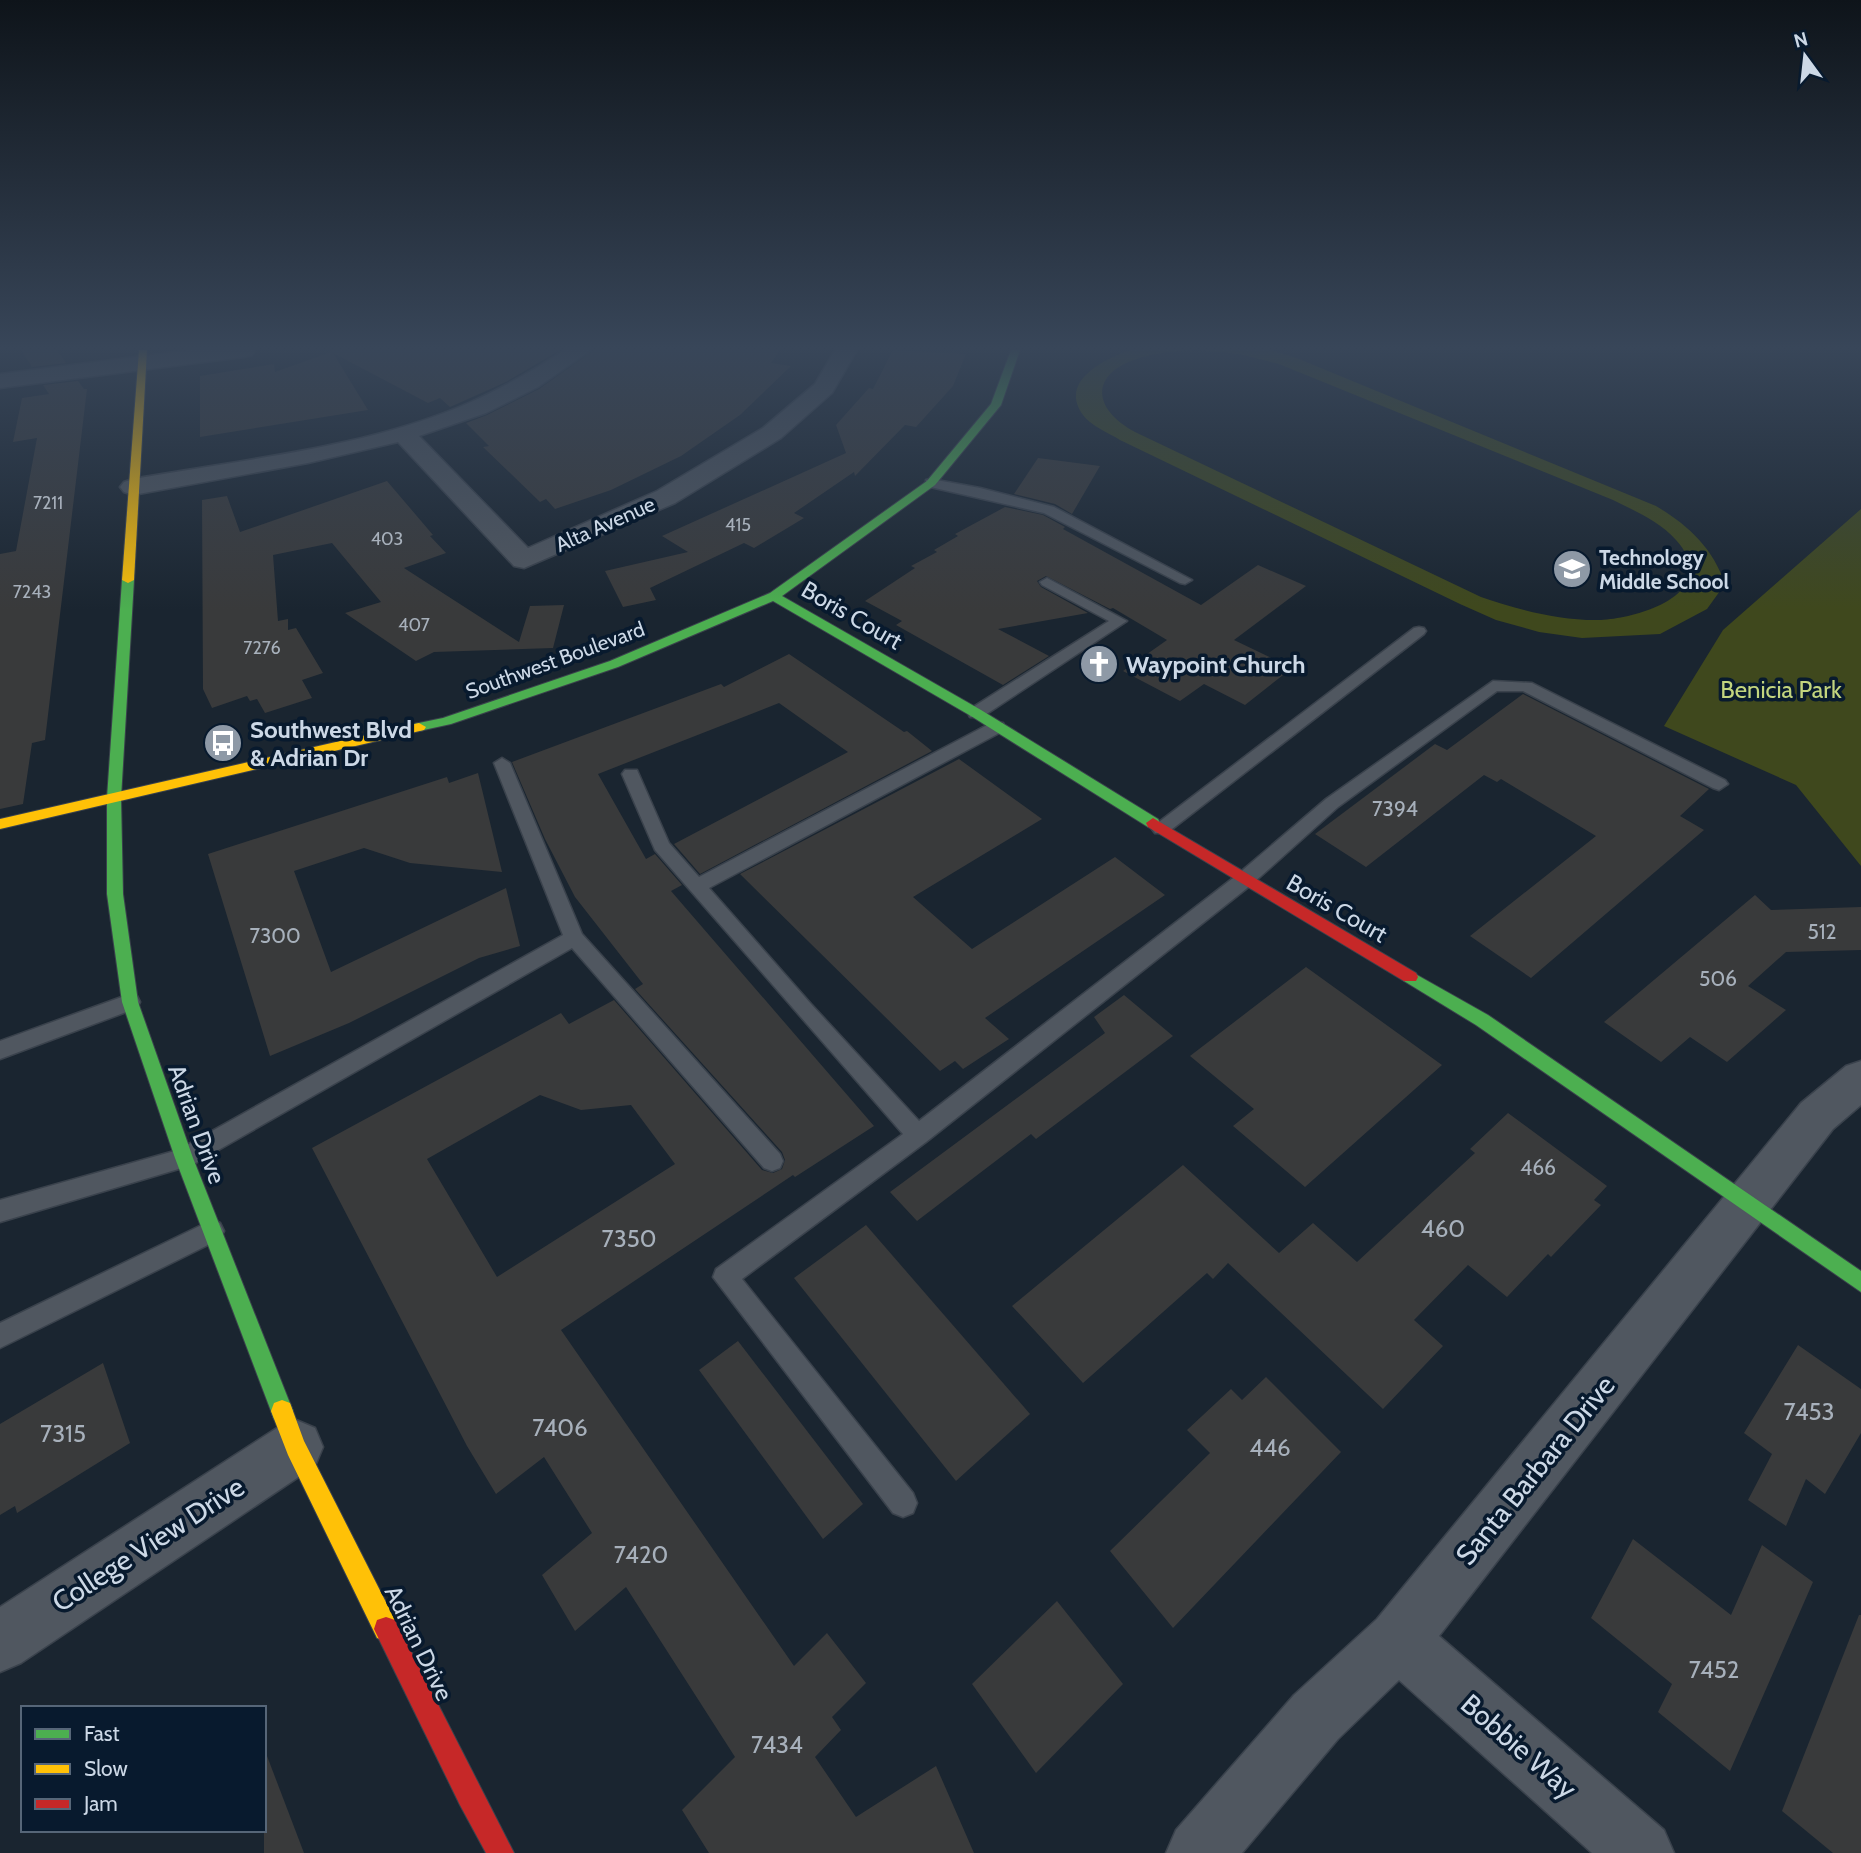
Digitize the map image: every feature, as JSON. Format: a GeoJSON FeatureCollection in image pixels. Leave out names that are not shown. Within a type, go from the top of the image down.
{"type":"FeatureCollection","features":[{"type":"Feature","properties":{"kind":"street","name":"Adrian Drive"},"geometry":{"type":"LineString","coordinates":[[137,436],[114,798],[115,894],[130,1002],[184,1158],[296,1447],[469,1796],[501,1853]]}},
{"type":"Feature","properties":{"kind":"street"},"geometry":{"type":"LineString","coordinates":[[133,487],[393,436]]}},
{"type":"Feature","properties":{"kind":"street","name":"Alta Avenue"},"geometry":{"type":"LineString","coordinates":[[406,436],[524,560],[666,497],[766,436]]}},
{"type":"Feature","properties":{"kind":"street","name":"Southwest Boulevard"},"geometry":{"type":"LineString","coordinates":[[0,824],[446,721],[614,664],[774,596],[931,483],[970,436]]}},
{"type":"Feature","properties":{"kind":"street","name":"Boris Court"},"geometry":{"type":"LineString","coordinates":[[774,596],[976,713],[1244,880],[1482,1020],[1861,1283]]}},
{"type":"Feature","properties":{"kind":"street","name":"Santa Barbara Drive"},"geometry":{"type":"LineString","coordinates":[[1199,1853],[1316,1717],[1398,1640],[1817,1116],[1861,1079]]}},
{"type":"Feature","properties":{"kind":"street","name":"College View Drive"},"geometry":{"type":"LineString","coordinates":[[0,1642],[296,1447]]}},
{"type":"Feature","properties":{"kind":"street","name":"Bobbie Way"},"geometry":{"type":"LineString","coordinates":[[1398,1640],[1641,1853]]}},
{"type":"Feature","properties":{"kind":"lane"},"geometry":{"type":"LineString","coordinates":[[931,483],[980,492],[1049,510],[1185,580]]}},
{"type":"Feature","properties":{"kind":"lane"},"geometry":{"type":"LineString","coordinates":[[976,713],[1120,621],[1047,582]]}},
{"type":"Feature","properties":{"kind":"lane"},"geometry":{"type":"LineString","coordinates":[[1161,829],[1419,631]]}},
{"type":"Feature","properties":{"kind":"lane"},"geometry":{"type":"LineString","coordinates":[[903,1503],[725,1277],[918,1135],[1244,880],[1332,803],[1493,686],[1526,686],[1720,783]]}},
{"type":"Feature","properties":{"kind":"lane"},"geometry":{"type":"LineString","coordinates":[[697,886],[997,727]]}},
{"type":"Feature","properties":{"kind":"lane"},"geometry":{"type":"LineString","coordinates":[[502,763],[574,938],[772,1161]]}},
{"type":"Feature","properties":{"kind":"lane"},"geometry":{"type":"LineString","coordinates":[[631,774],[661,846],[804,1010],[918,1135]]}},
{"type":"Feature","properties":{"kind":"lane"},"geometry":{"type":"LineString","coordinates":[[0,1211],[184,1158],[574,938]]}},
{"type":"Feature","properties":{"kind":"lane"},"geometry":{"type":"LineString","coordinates":[[0,1050],[130,1002]]}},
{"type":"Feature","properties":{"kind":"lane"},"geometry":{"type":"LineString","coordinates":[[0,1336],[212,1231]]}},
{"type":"Feature","properties":{"kind":"green space"},"geometry":{"type":"Polygon","coordinates":[[[1114,436],[1144,436],[1481,597],[1525,610],[1585,620],[1618,618],[1655,608],[1683,588],[1690,574],[1688,558],[1669,533],[1638,512],[1613,500],[1457,436],[1487,436],[1656,506],[1679,521],[1698,539],[1714,559],[1725,584],[1707,609],[1660,634],[1582,638],[1539,632],[1496,620],[1460,604],[1114,436]]]}},
{"type":"Feature","properties":{"kind":"green space","name":"Benicia Park"},"geometry":{"type":"Polygon","coordinates":[[[1861,509],[1861,866],[1796,785],[1664,726],[1723,630],[1861,509]]]}},
{"type":"Feature","properties":{"kind":"building"},"geometry":{"type":"Polygon","coordinates":[[[14,436],[81,436],[45,740],[32,743],[23,804],[0,809],[0,554],[16,551],[37,438],[13,442],[14,436]]]}},
{"type":"Feature","properties":{"kind":"building"},"geometry":{"type":"Polygon","coordinates":[[[479,436],[709,436],[681,456],[611,490],[555,509],[546,499],[540,502],[483,447],[489,446],[479,436]]]}},
{"type":"Feature","properties":{"kind":"building"},"geometry":{"type":"Polygon","coordinates":[[[840,436],[894,436],[855,476],[854,472],[794,513],[804,518],[754,548],[744,543],[650,588],[656,600],[623,607],[605,571],[688,552],[662,536],[846,453],[840,436]]]}},
{"type":"Feature","properties":{"kind":"building"},"geometry":{"type":"Polygon","coordinates":[[[1038,458],[1100,466],[1072,514],[1055,504],[1014,494],[1038,458]]]}},
{"type":"Feature","properties":{"kind":"building"},"geometry":{"type":"Polygon","coordinates":[[[387,481],[446,553],[404,568],[519,642],[530,606],[564,605],[553,648],[434,652],[416,661],[345,613],[381,602],[332,543],[273,555],[278,621],[288,619],[288,630],[296,628],[323,673],[302,680],[312,698],[265,713],[257,699],[250,701],[247,696],[212,708],[203,689],[202,500],[227,496],[240,532],[387,481]]]}},
{"type":"Feature","properties":{"kind":"building"},"geometry":{"type":"Polygon","coordinates":[[[1005,507],[1043,515],[1065,527],[1063,529],[1201,605],[1258,565],[1306,586],[1234,640],[1292,668],[1245,705],[1204,684],[1180,701],[1123,671],[1167,640],[1113,608],[1110,609],[1046,576],[1037,581],[1041,587],[1088,613],[998,629],[1049,656],[1003,685],[896,625],[902,621],[865,601],[915,568],[911,566],[937,552],[934,550],[958,536],[955,534],[1005,507]]]}},
{"type":"Feature","properties":{"kind":"building"},"geometry":{"type":"Polygon","coordinates":[[[789,654],[904,732],[907,731],[932,751],[700,874],[674,844],[848,752],[779,703],[598,774],[646,859],[655,854],[682,885],[671,891],[874,1126],[795,1177],[793,1175],[561,1330],[794,1666],[827,1633],[866,1683],[832,1717],[841,1730],[815,1757],[856,1817],[936,1766],[974,1853],[709,1853],[682,1810],[735,1757],[626,1587],[575,1631],[542,1575],[592,1533],[544,1457],[496,1494],[467,1446],[312,1148],[561,1013],[569,1024],[614,1000],[762,1170],[773,1173],[782,1169],[785,1160],[782,1152],[635,989],[643,984],[575,897],[545,839],[512,762],[721,684],[724,687],[789,654]],[[540,1095],[427,1159],[497,1277],[675,1164],[631,1105],[581,1110],[540,1095]]]}},
{"type":"Feature","properties":{"kind":"building"},"geometry":{"type":"Polygon","coordinates":[[[1523,694],[1709,789],[1680,816],[1704,830],[1531,978],[1470,936],[1596,836],[1501,779],[1497,782],[1484,775],[1366,867],[1315,834],[1435,744],[1447,750],[1523,694]]]}},
{"type":"Feature","properties":{"kind":"building"},"geometry":{"type":"Polygon","coordinates":[[[959,759],[1042,819],[913,897],[972,949],[1115,857],[1165,895],[985,1018],[1009,1039],[963,1069],[955,1061],[940,1071],[740,874],[959,759]]]}},
{"type":"Feature","properties":{"kind":"building"},"geometry":{"type":"Polygon","coordinates":[[[478,773],[502,872],[410,863],[364,848],[294,871],[331,972],[506,888],[520,946],[479,958],[349,1023],[270,1056],[208,854],[447,777],[449,783],[478,773]]]}},
{"type":"Feature","properties":{"kind":"building"},"geometry":{"type":"Polygon","coordinates":[[[1755,895],[1771,910],[1861,907],[1861,950],[1786,952],[1748,986],[1786,1010],[1727,1062],[1690,1037],[1661,1062],[1604,1022],[1755,895]]]}},
{"type":"Feature","properties":{"kind":"building"},"geometry":{"type":"Polygon","coordinates":[[[1306,967],[1442,1065],[1305,1187],[1233,1126],[1254,1109],[1190,1056],[1306,967]]]}},
{"type":"Feature","properties":{"kind":"building"},"geometry":{"type":"Polygon","coordinates":[[[1124,995],[1173,1036],[1036,1139],[1031,1134],[917,1221],[890,1192],[1105,1033],[1094,1017],[1124,995]]]}},
{"type":"Feature","properties":{"kind":"building"},"geometry":{"type":"Polygon","coordinates":[[[1508,1113],[1607,1186],[1594,1200],[1601,1205],[1551,1257],[1548,1254],[1507,1297],[1468,1265],[1414,1320],[1443,1346],[1383,1409],[1228,1263],[1213,1279],[1207,1273],[1083,1383],[1012,1306],[1183,1165],[1279,1253],[1313,1223],[1357,1262],[1475,1153],[1470,1149],[1508,1113]]]}},
{"type":"Feature","properties":{"kind":"building"},"geometry":{"type":"Polygon","coordinates":[[[866,1225],[1030,1414],[956,1481],[794,1278],[866,1225]]]}},
{"type":"Feature","properties":{"kind":"building"},"geometry":{"type":"Polygon","coordinates":[[[738,1341],[863,1504],[823,1539],[699,1370],[738,1341]]]}},
{"type":"Feature","properties":{"kind":"building"},"geometry":{"type":"Polygon","coordinates":[[[1798,1345],[1861,1389],[1861,1433],[1825,1494],[1806,1479],[1786,1526],[1748,1500],[1772,1454],[1744,1433],[1798,1345]]]}},
{"type":"Feature","properties":{"kind":"building"},"geometry":{"type":"Polygon","coordinates":[[[103,1363],[130,1443],[17,1513],[15,1506],[0,1515],[0,1424],[103,1363]]]}},
{"type":"Feature","properties":{"kind":"building"},"geometry":{"type":"Polygon","coordinates":[[[1266,1377],[1341,1452],[1173,1628],[1110,1551],[1210,1453],[1187,1430],[1231,1389],[1242,1400],[1266,1377]]]}},
{"type":"Feature","properties":{"kind":"building"},"geometry":{"type":"Polygon","coordinates":[[[1633,1539],[1731,1615],[1762,1545],[1813,1582],[1730,1771],[1658,1712],[1672,1684],[1591,1618],[1633,1539]]]}},
{"type":"Feature","properties":{"kind":"building"},"geometry":{"type":"Polygon","coordinates":[[[1057,1601],[1123,1684],[1036,1773],[972,1684],[1057,1601]]]}},
{"type":"Feature","properties":{"kind":"building"},"geometry":{"type":"Polygon","coordinates":[[[1859,1615],[1861,1853],[1833,1853],[1782,1811],[1859,1615]]]}},
{"type":"Feature","properties":{"kind":"building"},"geometry":{"type":"Polygon","coordinates":[[[267,1756],[304,1853],[264,1853],[266,1832],[267,1756]]]}},
{"type":"Feature","properties":{"kind":"traffic: fast"},"geometry":{"type":"LineString","coordinates":[[419,727],[446,721],[614,664],[774,596],[931,483],[970,436]]}},
{"type":"Feature","properties":{"kind":"traffic: fast"},"geometry":{"type":"LineString","coordinates":[[128,580],[114,798],[115,894],[130,1002],[184,1158],[282,1411]]}},
{"type":"Feature","properties":{"kind":"traffic: fast"},"geometry":{"type":"LineString","coordinates":[[774,596],[976,713],[1153,823]]}},
{"type":"Feature","properties":{"kind":"traffic: fast"},"geometry":{"type":"LineString","coordinates":[[1410,977],[1482,1020],[1861,1283]]}},
{"type":"Feature","properties":{"kind":"traffic: slow"},"geometry":{"type":"LineString","coordinates":[[128,580],[137,436]]}},
{"type":"Feature","properties":{"kind":"traffic: slow"},"geometry":{"type":"LineString","coordinates":[[0,824],[419,727]]}},
{"type":"Feature","properties":{"kind":"traffic: slow"},"geometry":{"type":"LineString","coordinates":[[282,1411],[296,1447],[386,1629]]}},
{"type":"Feature","properties":{"kind":"traffic: jam"},"geometry":{"type":"LineString","coordinates":[[1153,823],[1410,977]]}},
{"type":"Feature","properties":{"kind":"traffic: jam"},"geometry":{"type":"LineString","coordinates":[[386,1629],[469,1796],[501,1853]]}},
{"type":"Feature","properties":{"kind":"place","name":"Technology Middle School"},"geometry":{"type":"Point","coordinates":[1572,569]}},
{"type":"Feature","properties":{"kind":"place","name":"Waypoint Church"},"geometry":{"type":"Point","coordinates":[1099,664]}},
{"type":"Feature","properties":{"kind":"place","name":"Southwest Blvd & Adrian Dr"},"geometry":{"type":"Point","coordinates":[223,743]}}]}
